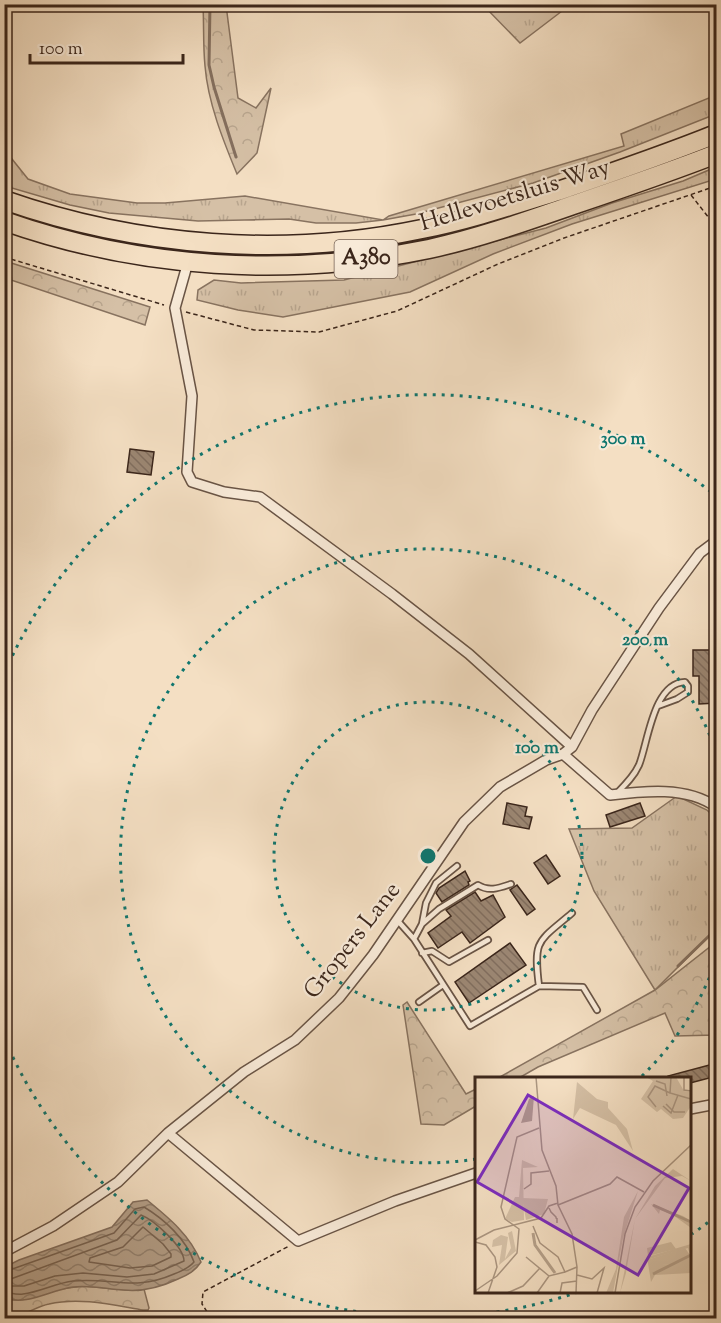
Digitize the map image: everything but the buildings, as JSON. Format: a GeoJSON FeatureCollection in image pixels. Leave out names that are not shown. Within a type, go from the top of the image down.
{"type":"FeatureCollection","features":[{"type":"Feature","properties":{"kind":"highway","name":"Hellevoetsluis Way"},"geometry":{"type":"LineString","coordinates":[[4,200],[97,227],[190,242],[260,245],[336,242],[420,230],[476,216],[591,180],[717,135]]}},
{"type":"Feature","properties":{"kind":"highway","name":"Hellevoetsluis Way"},"geometry":{"type":"LineString","coordinates":[[4,221],[91,245],[138,255],[188,262],[309,265],[420,251],[513,226],[717,154]]}},
{"type":"Feature","properties":{"kind":"street"},"geometry":{"type":"LineString","coordinates":[[188,262],[175,308],[192,396],[187,472],[192,482],[224,492],[260,497],[383,587],[469,654],[572,747]]}},
{"type":"Feature","properties":{"kind":"street","name":"Gropers Lane"},"geometry":{"type":"LineString","coordinates":[[4,1252],[53,1226],[118,1182],[168,1133],[243,1072],[295,1040],[339,998],[373,955],[464,822],[500,787],[572,747],[592,710],[659,608],[700,553],[717,541]]}},
{"type":"Feature","properties":{"kind":"street"},"geometry":{"type":"LineString","coordinates":[[563,754],[610,795],[657,791],[675,793],[702,800],[717,807]]}},
{"type":"Feature","properties":{"kind":"street"},"geometry":{"type":"LineString","coordinates":[[691,1109],[717,1104]]}},
{"type":"Feature","properties":{"kind":"street"},"geometry":{"type":"LineString","coordinates":[[168,1133],[298,1241],[395,1201],[475,1174]]}},
{"type":"Feature","properties":{"kind":"lane"},"geometry":{"type":"LineString","coordinates":[[617,794],[635,773],[658,706],[673,686],[685,682],[688,692],[684,696],[658,706]]}},
{"type":"Feature","properties":{"kind":"lane"},"geometry":{"type":"LineString","coordinates":[[414,939],[422,924],[426,903],[436,883],[457,866]]}},
{"type":"Feature","properties":{"kind":"lane"},"geometry":{"type":"LineString","coordinates":[[422,924],[439,909],[478,885],[485,889],[498,889],[511,884]]}},
{"type":"Feature","properties":{"kind":"lane"},"geometry":{"type":"LineString","coordinates":[[539,986],[536,961],[539,940],[572,913]]}},
{"type":"Feature","properties":{"kind":"lane"},"geometry":{"type":"LineString","coordinates":[[397,920],[414,939],[470,1026],[539,986],[584,987],[597,1010]]}},
{"type":"Feature","properties":{"kind":"lane"},"geometry":{"type":"LineString","coordinates":[[422,953],[432,951],[449,962],[488,940]]}},
{"type":"Feature","properties":{"kind":"lane"},"geometry":{"type":"LineString","coordinates":[[419,1002],[443,985]]}},
{"type":"Feature","properties":{"kind":"path"},"geometry":{"type":"LineString","coordinates":[[4,257],[254,330],[319,332],[397,311],[498,264],[553,242],[717,186]]}},
{"type":"Feature","properties":{"kind":"path"},"geometry":{"type":"LineString","coordinates":[[690,194],[717,227]]}},
{"type":"Feature","properties":{"kind":"path"},"geometry":{"type":"LineString","coordinates":[[211,1318],[202,1304],[203,1292],[298,1241]]}},
{"type":"Feature","properties":{"kind":"green space"},"geometry":{"type":"Polygon","coordinates":[[[566,4],[566,8],[520,43],[483,5],[566,4]]]}},
{"type":"Feature","properties":{"kind":"green space"},"geometry":{"type":"Polygon","coordinates":[[[203,5],[226,5],[238,98],[256,108],[271,88],[257,153],[237,174],[209,94],[204,58],[203,5]]]}},
{"type":"Feature","properties":{"kind":"green space"},"geometry":{"type":"Polygon","coordinates":[[[716,95],[716,114],[620,152],[533,183],[416,214],[383,220],[389,216],[624,146],[621,134],[716,95]]]}},
{"type":"Feature","properties":{"kind":"green space"},"geometry":{"type":"Polygon","coordinates":[[[4,149],[28,179],[70,194],[137,203],[165,203],[245,196],[383,220],[356,223],[316,223],[289,219],[198,221],[109,213],[70,205],[5,186],[4,149]]]}},
{"type":"Feature","properties":{"kind":"green space"},"geometry":{"type":"Polygon","coordinates":[[[716,167],[716,179],[572,224],[493,254],[410,292],[283,317],[238,310],[197,300],[198,290],[214,280],[241,283],[344,280],[546,228],[612,203],[683,181],[716,167]]]}},
{"type":"Feature","properties":{"kind":"green space"},"geometry":{"type":"Polygon","coordinates":[[[5,261],[150,307],[145,325],[5,278],[5,261]]]}},
{"type":"Feature","properties":{"kind":"green space"},"geometry":{"type":"Polygon","coordinates":[[[677,796],[707,810],[716,819],[716,925],[711,934],[655,990],[594,891],[569,829],[632,828],[677,796]]]}},
{"type":"Feature","properties":{"kind":"green space"},"geometry":{"type":"Polygon","coordinates":[[[716,942],[716,1035],[675,1036],[665,1013],[538,1067],[521,1077],[500,1077],[655,990],[716,942]]]}},
{"type":"Feature","properties":{"kind":"green space"},"geometry":{"type":"Polygon","coordinates":[[[407,1002],[466,1094],[475,1090],[475,1107],[444,1125],[421,1124],[403,1005],[407,1002]]]}},
{"type":"Feature","properties":{"kind":"green space"},"geometry":{"type":"Polygon","coordinates":[[[84,1286],[126,1290],[144,1289],[149,1308],[143,1310],[96,1302],[73,1301],[43,1305],[17,1316],[5,1318],[4,1298],[18,1300],[56,1290],[84,1286]]]}},
{"type":"Feature","properties":{"kind":"water"},"geometry":{"type":"Polygon","coordinates":[[[147,1200],[163,1213],[191,1243],[201,1262],[191,1272],[145,1290],[80,1287],[30,1299],[5,1298],[5,1267],[112,1227],[133,1202],[147,1200]]]}},
{"type":"Feature","properties":{"kind":"waterway"},"geometry":{"type":"LineString","coordinates":[[210,4],[209,65],[236,157]]}},
{"type":"Feature","properties":{"kind":"waterway"},"geometry":{"type":"LineString","coordinates":[[678,966],[711,934],[716,925]]}}]}
